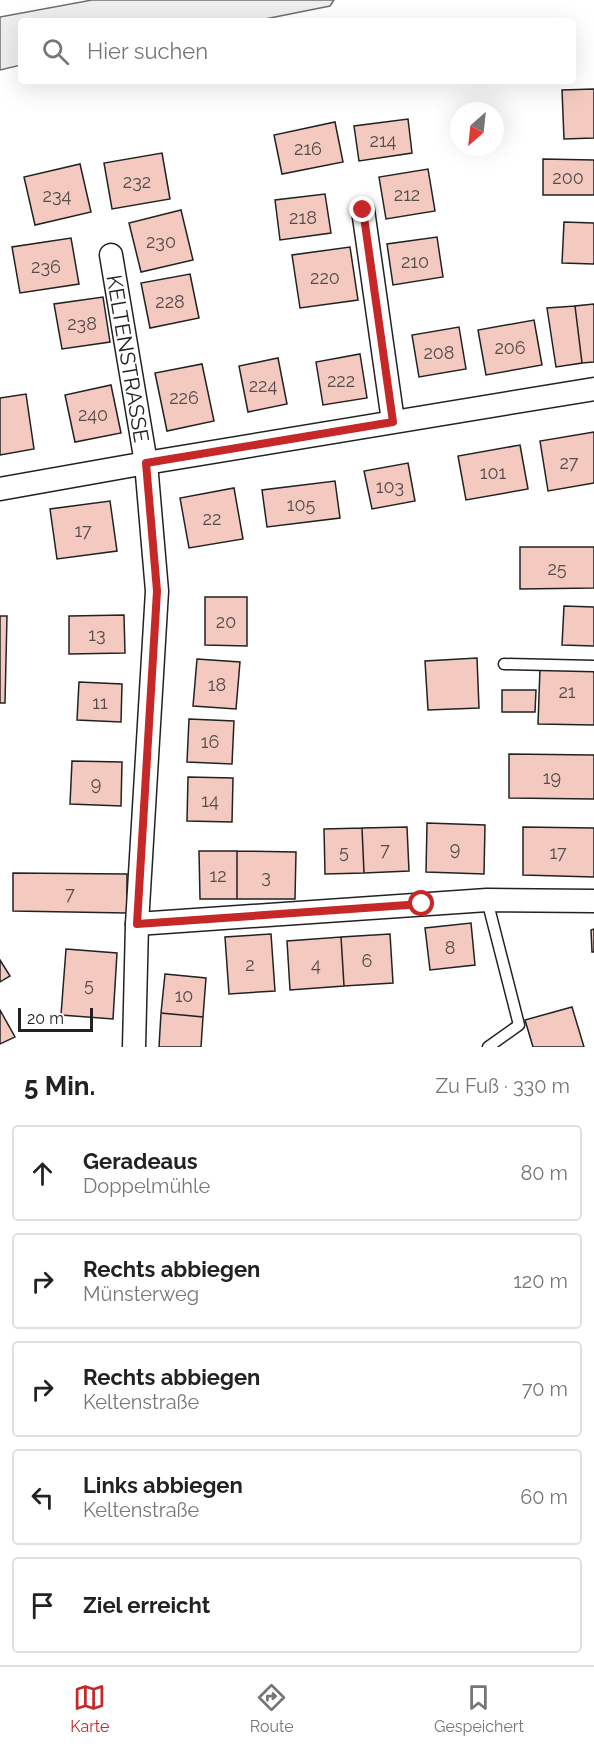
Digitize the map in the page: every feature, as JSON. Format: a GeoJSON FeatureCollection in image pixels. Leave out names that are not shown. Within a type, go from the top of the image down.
{"type":"FeatureCollection","features":[{"type":"Feature","properties":{"kind":"street"},"geometry":{"type":"LineString","coordinates":[[363,210],[393,422]]}},
{"type":"Feature","properties":{"kind":"street","name":"KELTENSTRASSE"},"geometry":{"type":"LineString","coordinates":[[111,255],[146,463]]}},
{"type":"Feature","properties":{"kind":"street","name":"KELTENSTRASSE"},"geometry":{"type":"LineString","coordinates":[[0,489],[594,389]]}},
{"type":"Feature","properties":{"kind":"street"},"geometry":{"type":"LineString","coordinates":[[134,1047],[137,924],[157,591],[146,463]]}},
{"type":"Feature","properties":{"kind":"street"},"geometry":{"type":"LineString","coordinates":[[137,924],[488,900],[594,901]]}},
{"type":"Feature","properties":{"kind":"lane"},"geometry":{"type":"LineString","coordinates":[[504,664],[594,666]]}},
{"type":"Feature","properties":{"kind":"lane"},"geometry":{"type":"LineString","coordinates":[[488,900],[519,1025],[488,1047]]}},
{"type":"Feature","properties":{"kind":"shaded area"},"geometry":{"type":"Polygon","coordinates":[[[92,0],[334,0],[330,6],[270,18],[18,18],[18,66],[0,70],[0,17],[92,0]]]}},
{"type":"Feature","properties":{"kind":"building"},"geometry":{"type":"Polygon","coordinates":[[[594,89],[594,138],[564,139],[562,90],[594,89]]]}},
{"type":"Feature","properties":{"kind":"building"},"geometry":{"type":"Polygon","coordinates":[[[408,119],[412,153],[359,161],[354,126],[408,119]]]}},
{"type":"Feature","properties":{"kind":"building"},"geometry":{"type":"Polygon","coordinates":[[[335,122],[343,162],[282,174],[274,135],[335,122]]]}},
{"type":"Feature","properties":{"kind":"building"},"geometry":{"type":"Polygon","coordinates":[[[162,153],[170,199],[112,209],[104,163],[162,153]]]}},
{"type":"Feature","properties":{"kind":"building"},"geometry":{"type":"Polygon","coordinates":[[[543,159],[594,160],[594,195],[543,195],[543,159]]]}},
{"type":"Feature","properties":{"kind":"building"},"geometry":{"type":"Polygon","coordinates":[[[80,164],[91,212],[35,225],[24,177],[80,164]]]}},
{"type":"Feature","properties":{"kind":"building"},"geometry":{"type":"Polygon","coordinates":[[[428,169],[435,211],[386,219],[379,177],[428,169]]]}},
{"type":"Feature","properties":{"kind":"building"},"geometry":{"type":"Polygon","coordinates":[[[325,194],[331,233],[280,240],[275,200],[325,194]]]}},
{"type":"Feature","properties":{"kind":"building"},"geometry":{"type":"Polygon","coordinates":[[[181,210],[193,260],[141,272],[129,223],[181,210]]]}},
{"type":"Feature","properties":{"kind":"building"},"geometry":{"type":"Polygon","coordinates":[[[564,222],[594,223],[594,264],[562,263],[564,222]]]}},
{"type":"Feature","properties":{"kind":"building"},"geometry":{"type":"Polygon","coordinates":[[[437,237],[443,277],[393,285],[387,244],[437,237]]]}},
{"type":"Feature","properties":{"kind":"building"},"geometry":{"type":"Polygon","coordinates":[[[71,238],[79,284],[20,293],[12,247],[71,238]]]}},
{"type":"Feature","properties":{"kind":"building"},"geometry":{"type":"Polygon","coordinates":[[[350,247],[358,300],[300,308],[292,255],[350,247]]]}},
{"type":"Feature","properties":{"kind":"building"},"geometry":{"type":"Polygon","coordinates":[[[190,274],[199,318],[150,328],[141,283],[190,274]]]}},
{"type":"Feature","properties":{"kind":"building"},"geometry":{"type":"Polygon","coordinates":[[[103,297],[110,342],[62,349],[54,304],[103,297]]]}},
{"type":"Feature","properties":{"kind":"building"},"geometry":{"type":"Polygon","coordinates":[[[594,304],[594,362],[582,363],[575,306],[594,304]]]}},
{"type":"Feature","properties":{"kind":"building"},"geometry":{"type":"Polygon","coordinates":[[[575,306],[582,363],[556,367],[547,308],[575,306]]]}},
{"type":"Feature","properties":{"kind":"building"},"geometry":{"type":"Polygon","coordinates":[[[534,320],[542,365],[486,375],[478,330],[534,320]]]}},
{"type":"Feature","properties":{"kind":"building"},"geometry":{"type":"Polygon","coordinates":[[[459,327],[466,369],[419,377],[412,335],[459,327]]]}},
{"type":"Feature","properties":{"kind":"building"},"geometry":{"type":"Polygon","coordinates":[[[360,354],[367,398],[323,405],[316,362],[360,354]]]}},
{"type":"Feature","properties":{"kind":"building"},"geometry":{"type":"Polygon","coordinates":[[[278,358],[287,404],[248,412],[239,366],[278,358]]]}},
{"type":"Feature","properties":{"kind":"building"},"geometry":{"type":"Polygon","coordinates":[[[202,364],[214,421],[167,431],[155,373],[202,364]]]}},
{"type":"Feature","properties":{"kind":"building"},"geometry":{"type":"Polygon","coordinates":[[[111,385],[121,433],[75,442],[65,395],[111,385]]]}},
{"type":"Feature","properties":{"kind":"building"},"geometry":{"type":"Polygon","coordinates":[[[26,394],[34,449],[0,455],[0,398],[26,394]]]}},
{"type":"Feature","properties":{"kind":"building"},"geometry":{"type":"Polygon","coordinates":[[[594,432],[594,483],[548,491],[540,441],[594,432]]]}},
{"type":"Feature","properties":{"kind":"building"},"geometry":{"type":"Polygon","coordinates":[[[520,445],[528,489],[466,500],[458,456],[520,445]]]}},
{"type":"Feature","properties":{"kind":"building"},"geometry":{"type":"Polygon","coordinates":[[[408,463],[415,501],[372,509],[364,471],[408,463]]]}},
{"type":"Feature","properties":{"kind":"building"},"geometry":{"type":"Polygon","coordinates":[[[335,481],[340,518],[267,527],[262,490],[335,481]]]}},
{"type":"Feature","properties":{"kind":"building"},"geometry":{"type":"Polygon","coordinates":[[[234,488],[243,539],[189,548],[180,498],[234,488]]]}},
{"type":"Feature","properties":{"kind":"building"},"geometry":{"type":"Polygon","coordinates":[[[110,501],[117,551],[57,559],[50,509],[110,501]]]}},
{"type":"Feature","properties":{"kind":"building"},"geometry":{"type":"Polygon","coordinates":[[[520,547],[594,547],[594,588],[520,589],[520,547]]]}},
{"type":"Feature","properties":{"kind":"building"},"geometry":{"type":"Polygon","coordinates":[[[205,597],[247,597],[247,646],[205,645],[205,597]]]}},
{"type":"Feature","properties":{"kind":"building"},"geometry":{"type":"Polygon","coordinates":[[[564,606],[594,607],[594,646],[562,645],[564,606]]]}},
{"type":"Feature","properties":{"kind":"building"},"geometry":{"type":"Polygon","coordinates":[[[124,615],[125,653],[69,654],[69,616],[124,615]]]}},
{"type":"Feature","properties":{"kind":"building"},"geometry":{"type":"Polygon","coordinates":[[[0,616],[7,616],[5,703],[0,703],[0,616]]]}},
{"type":"Feature","properties":{"kind":"building"},"geometry":{"type":"Polygon","coordinates":[[[477,658],[479,708],[428,710],[425,661],[477,658]]]}},
{"type":"Feature","properties":{"kind":"building"},"geometry":{"type":"Polygon","coordinates":[[[197,659],[240,662],[236,709],[193,706],[197,659]]]}},
{"type":"Feature","properties":{"kind":"building"},"geometry":{"type":"Polygon","coordinates":[[[540,668],[594,670],[594,725],[538,724],[540,668]]]}},
{"type":"Feature","properties":{"kind":"building"},"geometry":{"type":"Polygon","coordinates":[[[79,682],[122,684],[121,722],[77,720],[79,682]]]}},
{"type":"Feature","properties":{"kind":"building"},"geometry":{"type":"Polygon","coordinates":[[[502,690],[536,690],[535,712],[502,712],[502,690]]]}},
{"type":"Feature","properties":{"kind":"building"},"geometry":{"type":"Polygon","coordinates":[[[189,719],[234,721],[232,764],[187,762],[189,719]]]}},
{"type":"Feature","properties":{"kind":"building"},"geometry":{"type":"Polygon","coordinates":[[[509,754],[594,755],[594,799],[509,798],[509,754]]]}},
{"type":"Feature","properties":{"kind":"building"},"geometry":{"type":"Polygon","coordinates":[[[72,761],[122,762],[121,806],[70,804],[72,761]]]}},
{"type":"Feature","properties":{"kind":"building"},"geometry":{"type":"Polygon","coordinates":[[[188,777],[233,778],[232,822],[187,821],[188,777]]]}},
{"type":"Feature","properties":{"kind":"building"},"geometry":{"type":"Polygon","coordinates":[[[427,823],[485,825],[484,874],[426,872],[427,823]]]}},
{"type":"Feature","properties":{"kind":"building"},"geometry":{"type":"Polygon","coordinates":[[[407,827],[409,871],[364,873],[362,828],[407,827]]]}},
{"type":"Feature","properties":{"kind":"building"},"geometry":{"type":"Polygon","coordinates":[[[523,827],[594,828],[594,877],[523,875],[523,827]]]}},
{"type":"Feature","properties":{"kind":"building"},"geometry":{"type":"Polygon","coordinates":[[[362,828],[364,873],[325,874],[324,829],[362,828]]]}},
{"type":"Feature","properties":{"kind":"building"},"geometry":{"type":"Polygon","coordinates":[[[199,851],[237,851],[237,899],[200,899],[199,851]]]}},
{"type":"Feature","properties":{"kind":"building"},"geometry":{"type":"Polygon","coordinates":[[[237,851],[296,852],[295,899],[237,899],[237,851]]]}},
{"type":"Feature","properties":{"kind":"building"},"geometry":{"type":"Polygon","coordinates":[[[13,873],[127,874],[127,913],[13,911],[13,873]]]}},
{"type":"Feature","properties":{"kind":"building"},"geometry":{"type":"Polygon","coordinates":[[[471,923],[475,965],[430,970],[425,928],[471,923]]]}},
{"type":"Feature","properties":{"kind":"building"},"geometry":{"type":"Polygon","coordinates":[[[594,929],[594,952],[592,952],[591,930],[594,929]]]}},
{"type":"Feature","properties":{"kind":"building"},"geometry":{"type":"Polygon","coordinates":[[[271,934],[275,991],[229,994],[225,937],[271,934]]]}},
{"type":"Feature","properties":{"kind":"building"},"geometry":{"type":"Polygon","coordinates":[[[390,934],[393,983],[344,986],[341,937],[390,934]]]}},
{"type":"Feature","properties":{"kind":"building"},"geometry":{"type":"Polygon","coordinates":[[[341,937],[344,986],[290,990],[287,941],[341,937]]]}},
{"type":"Feature","properties":{"kind":"building"},"geometry":{"type":"Polygon","coordinates":[[[66,949],[117,953],[113,1019],[61,1015],[66,949]]]}},
{"type":"Feature","properties":{"kind":"building"},"geometry":{"type":"Polygon","coordinates":[[[0,960],[10,976],[0,982],[0,960]]]}},
{"type":"Feature","properties":{"kind":"building"},"geometry":{"type":"Polygon","coordinates":[[[165,974],[206,978],[203,1017],[161,1013],[165,974]]]}},
{"type":"Feature","properties":{"kind":"building"},"geometry":{"type":"Polygon","coordinates":[[[572,1007],[584,1047],[533,1047],[525,1020],[572,1007]]]}},
{"type":"Feature","properties":{"kind":"building"},"geometry":{"type":"Polygon","coordinates":[[[0,1010],[15,1037],[0,1044],[0,1010]]]}},
{"type":"Feature","properties":{"kind":"building"},"geometry":{"type":"Polygon","coordinates":[[[161,1013],[203,1017],[201,1047],[159,1047],[161,1013]]]}},
{"type":"Feature","properties":{"kind":"route"},"geometry":{"type":"LineString","coordinates":[[363,210],[393,422],[146,463],[157,591],[137,924],[422,904]]}}]}
